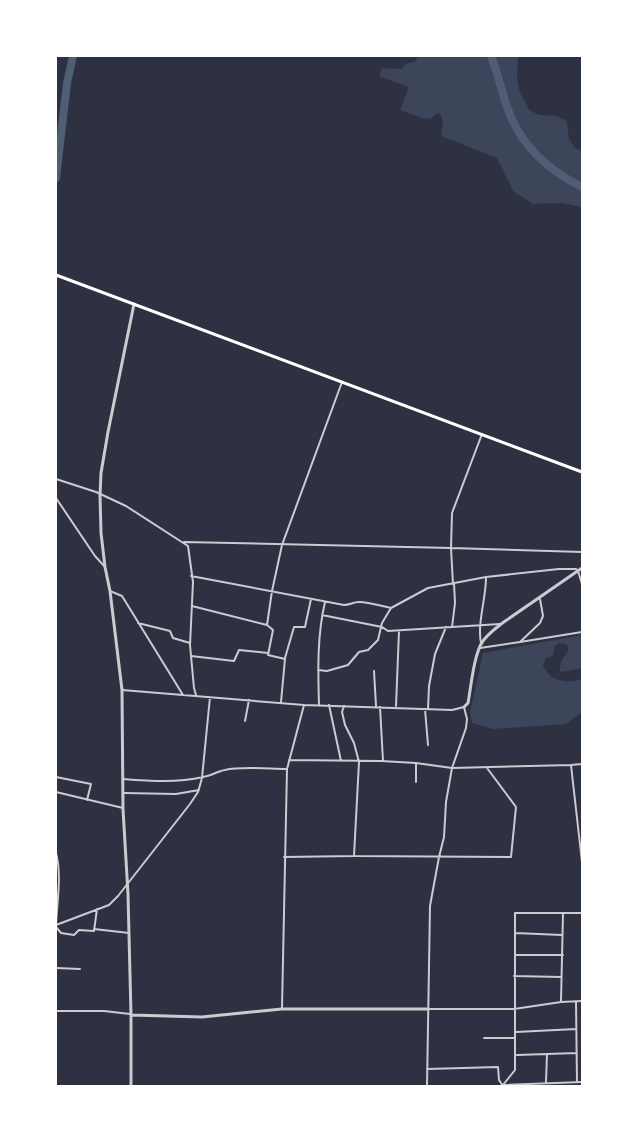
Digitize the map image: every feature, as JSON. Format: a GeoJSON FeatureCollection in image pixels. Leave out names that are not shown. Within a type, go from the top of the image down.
{"type":"FeatureCollection","features":[{"type":"Feature","properties":{"kind":"main road"},"geometry":{"type":"LineString","coordinates":[[56,275],[582,472]]}},
{"type":"Feature","properties":{"kind":"street"},"geometry":{"type":"LineString","coordinates":[[130,1086],[131,1015],[123,809],[122,690],[101,533],[100,495],[108,432],[134,304]]}},
{"type":"Feature","properties":{"kind":"street"},"geometry":{"type":"LineString","coordinates":[[267,625],[282,545],[342,382]]}},
{"type":"Feature","properties":{"kind":"street"},"geometry":{"type":"LineString","coordinates":[[452,627],[455,603],[451,548],[452,513],[482,434]]}},
{"type":"Feature","properties":{"kind":"street"},"geometry":{"type":"LineString","coordinates":[[56,479],[96,492],[126,506],[188,546],[193,582],[190,643],[196,695]]}},
{"type":"Feature","properties":{"kind":"street"},"geometry":{"type":"LineString","coordinates":[[56,498],[105,567]]}},
{"type":"Feature","properties":{"kind":"street"},"geometry":{"type":"LineString","coordinates":[[184,542],[582,552]]}},
{"type":"Feature","properties":{"kind":"street"},"geometry":{"type":"LineString","coordinates":[[122,690],[304,705],[452,710],[464,707],[468,703],[480,648],[489,634],[582,568]]}},
{"type":"Feature","properties":{"kind":"street"},"geometry":{"type":"LineString","coordinates":[[318,670],[327,671],[348,665],[359,652],[368,651],[378,640],[382,624],[391,608],[428,588],[486,577],[559,569],[578,571]]}},
{"type":"Feature","properties":{"kind":"street"},"geometry":{"type":"LineString","coordinates":[[578,571],[582,584]]}},
{"type":"Feature","properties":{"kind":"street"},"geometry":{"type":"LineString","coordinates":[[191,576],[344,605],[360,602],[391,608]]}},
{"type":"Feature","properties":{"kind":"street"},"geometry":{"type":"LineString","coordinates":[[482,643],[480,641],[481,624],[486,577]]}},
{"type":"Feature","properties":{"kind":"street"},"geometry":{"type":"LineString","coordinates":[[110,591],[122,596],[183,695]]}},
{"type":"Feature","properties":{"kind":"street"},"geometry":{"type":"LineString","coordinates":[[520,642],[540,623],[543,616],[539,598]]}},
{"type":"Feature","properties":{"kind":"street"},"geometry":{"type":"LineString","coordinates":[[281,702],[285,658],[294,627],[305,627],[311,599]]}},
{"type":"Feature","properties":{"kind":"street"},"geometry":{"type":"LineString","coordinates":[[319,705],[318,655],[322,615],[326,602]]}},
{"type":"Feature","properties":{"kind":"street"},"geometry":{"type":"LineString","coordinates":[[192,606],[267,625],[273,630],[268,653]]}},
{"type":"Feature","properties":{"kind":"street"},"geometry":{"type":"LineString","coordinates":[[322,615],[382,627],[388,631],[501,624]]}},
{"type":"Feature","properties":{"kind":"street"},"geometry":{"type":"LineString","coordinates":[[138,623],[170,631],[173,638],[190,643]]}},
{"type":"Feature","properties":{"kind":"street"},"geometry":{"type":"LineString","coordinates":[[428,746],[429,686],[435,654],[446,627]]}},
{"type":"Feature","properties":{"kind":"street"},"geometry":{"type":"LineString","coordinates":[[396,707],[399,631]]}},
{"type":"Feature","properties":{"kind":"street"},"geometry":{"type":"LineString","coordinates":[[480,648],[582,632]]}},
{"type":"Feature","properties":{"kind":"street"},"geometry":{"type":"LineString","coordinates":[[191,656],[234,661],[239,650],[268,653],[268,655],[285,658]]}},
{"type":"Feature","properties":{"kind":"street"},"geometry":{"type":"LineString","coordinates":[[374,671],[376,706]]}},
{"type":"Feature","properties":{"kind":"street"},"geometry":{"type":"LineString","coordinates":[[56,926],[109,905],[190,804],[199,790],[202,778],[210,697]]}},
{"type":"Feature","properties":{"kind":"street"},"geometry":{"type":"LineString","coordinates":[[245,721],[249,700]]}},
{"type":"Feature","properties":{"kind":"street"},"geometry":{"type":"LineString","coordinates":[[282,1009],[287,769],[304,705]]}},
{"type":"Feature","properties":{"kind":"street"},"geometry":{"type":"LineString","coordinates":[[329,705],[341,761]]}},
{"type":"Feature","properties":{"kind":"street"},"geometry":{"type":"LineString","coordinates":[[344,706],[342,712],[345,724],[354,743],[359,762],[354,855]]}},
{"type":"Feature","properties":{"kind":"street"},"geometry":{"type":"LineString","coordinates":[[380,706],[383,761]]}},
{"type":"Feature","properties":{"kind":"street"},"geometry":{"type":"LineString","coordinates":[[427,1086],[430,906],[444,837],[446,802],[452,768],[466,728],[467,719],[464,707]]}},
{"type":"Feature","properties":{"kind":"street"},"geometry":{"type":"LineString","coordinates":[[290,760],[383,761],[452,768],[582,764]]}},
{"type":"Feature","properties":{"kind":"street"},"geometry":{"type":"LineString","coordinates":[[416,763],[416,782]]}},
{"type":"Feature","properties":{"kind":"street"},"geometry":{"type":"LineString","coordinates":[[571,765],[582,862]]}},
{"type":"Feature","properties":{"kind":"street"},"geometry":{"type":"LineString","coordinates":[[284,857],[354,855],[511,857],[516,807],[487,768]]}},
{"type":"Feature","properties":{"kind":"street"},"geometry":{"type":"LineString","coordinates":[[123,779],[145,781],[202,778],[225,770],[287,769]]}},
{"type":"Feature","properties":{"kind":"street"},"geometry":{"type":"LineString","coordinates":[[56,777],[91,784],[87,800]]}},
{"type":"Feature","properties":{"kind":"street"},"geometry":{"type":"LineString","coordinates":[[123,794],[176,794],[199,790]]}},
{"type":"Feature","properties":{"kind":"street"},"geometry":{"type":"LineString","coordinates":[[56,792],[123,809]]}},
{"type":"Feature","properties":{"kind":"street"},"geometry":{"type":"LineString","coordinates":[[56,853],[58,884],[56,926],[62,933],[74,935],[79,930],[94,931],[94,929],[129,933]]}},
{"type":"Feature","properties":{"kind":"street"},"geometry":{"type":"LineString","coordinates":[[94,929],[97,909]]}},
{"type":"Feature","properties":{"kind":"street"},"geometry":{"type":"LineString","coordinates":[[502,1086],[515,1070],[514,913],[582,913]]}},
{"type":"Feature","properties":{"kind":"street"},"geometry":{"type":"LineString","coordinates":[[561,1002],[563,914]]}},
{"type":"Feature","properties":{"kind":"street"},"geometry":{"type":"LineString","coordinates":[[515,933],[562,935]]}},
{"type":"Feature","properties":{"kind":"street"},"geometry":{"type":"LineString","coordinates":[[515,955],[562,955]]}},
{"type":"Feature","properties":{"kind":"street"},"geometry":{"type":"LineString","coordinates":[[56,968],[80,969]]}},
{"type":"Feature","properties":{"kind":"street"},"geometry":{"type":"LineString","coordinates":[[514,976],[561,977]]}},
{"type":"Feature","properties":{"kind":"street"},"geometry":{"type":"LineString","coordinates":[[56,1011],[104,1011],[131,1015],[202,1017],[282,1009],[514,1009],[582,1001]]}},
{"type":"Feature","properties":{"kind":"street"},"geometry":{"type":"LineString","coordinates":[[576,1002],[577,1082]]}},
{"type":"Feature","properties":{"kind":"street"},"geometry":{"type":"LineString","coordinates":[[515,1032],[576,1029]]}},
{"type":"Feature","properties":{"kind":"street"},"geometry":{"type":"LineString","coordinates":[[484,1038],[515,1038]]}},
{"type":"Feature","properties":{"kind":"street"},"geometry":{"type":"LineString","coordinates":[[515,1055],[577,1053]]}},
{"type":"Feature","properties":{"kind":"street"},"geometry":{"type":"LineString","coordinates":[[546,1083],[547,1054]]}},
{"type":"Feature","properties":{"kind":"street"},"geometry":{"type":"LineString","coordinates":[[427,1069],[498,1066],[502,1086]]}},
{"type":"Feature","properties":{"kind":"street"},"geometry":{"type":"LineString","coordinates":[[502,1086],[582,1082]]}},
{"type":"Feature","properties":{"kind":"shaded area"},"geometry":{"type":"Polygon","coordinates":[[[419,56],[518,56],[519,90],[529,110],[539,115],[557,116],[567,121],[569,139],[575,148],[582,151],[582,207],[561,203],[533,204],[513,191],[497,158],[441,136],[443,120],[440,114],[437,113],[432,118],[425,119],[400,110],[409,87],[381,77],[379,74],[383,68],[401,69],[407,63],[414,62],[419,56]]]}},
{"type":"Feature","properties":{"kind":"shaded area"},"geometry":{"type":"Polygon","coordinates":[[[582,635],[582,668],[560,671],[562,660],[569,648],[566,644],[560,643],[555,646],[553,655],[546,658],[543,665],[550,675],[559,680],[582,679],[582,712],[566,724],[493,729],[472,723],[470,712],[483,653],[582,635]]]}},
{"type":"Feature","properties":{"kind":"waterway"},"geometry":{"type":"LineString","coordinates":[[56,178],[67,83],[73,56]]}},
{"type":"Feature","properties":{"kind":"waterway"},"geometry":{"type":"LineString","coordinates":[[491,56],[506,104],[526,143],[535,154],[557,172],[582,187]]}}]}
